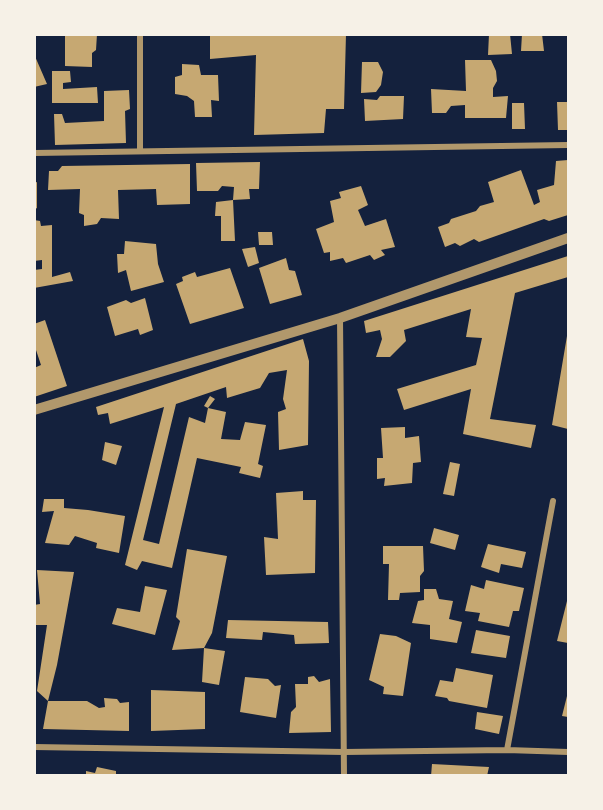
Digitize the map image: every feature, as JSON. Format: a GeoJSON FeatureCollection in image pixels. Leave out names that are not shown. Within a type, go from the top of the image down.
{"type":"FeatureCollection","features":[{"type":"Feature","properties":{"kind":"street"},"geometry":{"type":"LineString","coordinates":[[140,34],[140,151]]}},
{"type":"Feature","properties":{"kind":"street"},"geometry":{"type":"LineString","coordinates":[[34,153],[568,145]]}},
{"type":"Feature","properties":{"kind":"street"},"geometry":{"type":"LineString","coordinates":[[34,410],[340,318],[568,238]]}},
{"type":"Feature","properties":{"kind":"street"},"geometry":{"type":"LineString","coordinates":[[340,318],[344,776]]}},
{"type":"Feature","properties":{"kind":"street"},"geometry":{"type":"LineString","coordinates":[[507,750],[553,501]]}},
{"type":"Feature","properties":{"kind":"street"},"geometry":{"type":"LineString","coordinates":[[34,747],[344,752],[507,750],[568,752]]}},
{"type":"Feature","properties":{"kind":"building"},"geometry":{"type":"Polygon","coordinates":[[[65,34],[97,34],[96,50],[92,53],[92,67],[65,66],[65,34]]]}},
{"type":"Feature","properties":{"kind":"building"},"geometry":{"type":"Polygon","coordinates":[[[346,34],[344,109],[326,109],[324,133],[254,135],[256,55],[210,59],[210,36],[346,34]]]}},
{"type":"Feature","properties":{"kind":"building"},"geometry":{"type":"Polygon","coordinates":[[[489,34],[510,34],[512,54],[488,55],[489,34]]]}},
{"type":"Feature","properties":{"kind":"building"},"geometry":{"type":"Polygon","coordinates":[[[522,34],[542,34],[544,51],[521,51],[522,34]]]}},
{"type":"Feature","properties":{"kind":"building"},"geometry":{"type":"Polygon","coordinates":[[[34,54],[47,84],[34,87],[34,54]]]}},
{"type":"Feature","properties":{"kind":"building"},"geometry":{"type":"Polygon","coordinates":[[[465,60],[491,60],[497,81],[493,88],[493,97],[508,96],[506,118],[465,118],[465,105],[451,106],[446,113],[432,113],[431,89],[466,91],[465,60]]]}},
{"type":"Feature","properties":{"kind":"building"},"geometry":{"type":"Polygon","coordinates":[[[362,62],[378,62],[383,72],[381,85],[376,92],[361,93],[362,62]]]}},
{"type":"Feature","properties":{"kind":"building"},"geometry":{"type":"Polygon","coordinates":[[[182,64],[199,65],[201,75],[218,75],[219,101],[211,100],[212,117],[195,117],[194,101],[187,96],[175,94],[175,77],[182,75],[182,64]]]}},
{"type":"Feature","properties":{"kind":"building"},"geometry":{"type":"Polygon","coordinates":[[[52,71],[70,71],[71,82],[63,83],[63,89],[97,87],[98,103],[52,103],[52,71]]]}},
{"type":"Feature","properties":{"kind":"building"},"geometry":{"type":"Polygon","coordinates":[[[129,90],[130,109],[125,111],[126,143],[55,145],[54,114],[62,114],[65,123],[104,121],[104,91],[129,90]]]}},
{"type":"Feature","properties":{"kind":"building"},"geometry":{"type":"Polygon","coordinates":[[[380,96],[404,96],[403,119],[365,121],[364,99],[377,100],[380,96]]]}},
{"type":"Feature","properties":{"kind":"building"},"geometry":{"type":"Polygon","coordinates":[[[557,102],[568,102],[568,130],[558,130],[557,102]]]}},
{"type":"Feature","properties":{"kind":"building"},"geometry":{"type":"Polygon","coordinates":[[[512,103],[524,103],[525,129],[512,129],[512,103]]]}},
{"type":"Feature","properties":{"kind":"building"},"geometry":{"type":"Polygon","coordinates":[[[568,160],[568,215],[549,221],[544,219],[479,242],[474,239],[460,246],[455,243],[445,247],[438,227],[449,223],[451,219],[476,211],[480,206],[494,202],[488,182],[521,170],[534,205],[540,202],[537,190],[554,185],[556,161],[568,160]]]}},
{"type":"Feature","properties":{"kind":"building"},"geometry":{"type":"Polygon","coordinates":[[[260,162],[259,189],[249,189],[250,199],[233,200],[234,187],[222,186],[218,191],[197,191],[196,163],[260,162]]]}},
{"type":"Feature","properties":{"kind":"building"},"geometry":{"type":"Polygon","coordinates":[[[190,164],[190,204],[157,205],[156,189],[118,190],[119,219],[101,218],[97,224],[84,226],[84,215],[79,213],[80,189],[48,190],[49,171],[58,171],[62,166],[190,164]]]}},
{"type":"Feature","properties":{"kind":"building"},"geometry":{"type":"Polygon","coordinates":[[[37,182],[37,208],[34,210],[34,183],[37,182]]]}},
{"type":"Feature","properties":{"kind":"building"},"geometry":{"type":"Polygon","coordinates":[[[361,186],[368,205],[358,210],[365,226],[386,219],[395,247],[381,250],[385,255],[374,260],[370,255],[346,263],[343,258],[330,261],[330,252],[324,253],[316,229],[334,222],[330,201],[341,198],[339,192],[361,186]]]}},
{"type":"Feature","properties":{"kind":"building"},"geometry":{"type":"Polygon","coordinates":[[[233,200],[235,241],[221,241],[221,216],[215,216],[216,202],[233,200]]]}},
{"type":"Feature","properties":{"kind":"building"},"geometry":{"type":"Polygon","coordinates":[[[34,220],[40,221],[41,226],[52,225],[52,277],[70,272],[73,281],[34,288],[34,270],[42,269],[42,260],[34,261],[34,220]]]}},
{"type":"Feature","properties":{"kind":"building"},"geometry":{"type":"Polygon","coordinates":[[[258,232],[272,232],[273,245],[259,245],[258,232]]]}},
{"type":"Feature","properties":{"kind":"building"},"geometry":{"type":"Polygon","coordinates":[[[125,241],[156,244],[158,264],[164,282],[131,291],[126,270],[118,273],[117,254],[124,254],[125,241]]]}},
{"type":"Feature","properties":{"kind":"building"},"geometry":{"type":"Polygon","coordinates":[[[255,247],[259,263],[248,267],[242,249],[255,247]]]}},
{"type":"Feature","properties":{"kind":"building"},"geometry":{"type":"Polygon","coordinates":[[[568,256],[568,277],[515,293],[490,419],[536,425],[531,448],[463,434],[471,389],[404,410],[397,389],[476,365],[482,338],[466,337],[471,309],[404,330],[406,341],[390,357],[376,357],[382,339],[380,330],[366,333],[364,321],[568,256]]]}},
{"type":"Feature","properties":{"kind":"building"},"geometry":{"type":"Polygon","coordinates":[[[286,258],[289,270],[295,271],[302,295],[270,304],[259,268],[286,258]]]}},
{"type":"Feature","properties":{"kind":"building"},"geometry":{"type":"Polygon","coordinates":[[[230,268],[244,308],[190,324],[176,284],[183,281],[182,277],[195,272],[197,277],[230,268]]]}},
{"type":"Feature","properties":{"kind":"building"},"geometry":{"type":"Polygon","coordinates":[[[145,298],[153,330],[140,335],[138,329],[115,336],[107,307],[126,300],[131,303],[145,298]]]}},
{"type":"Feature","properties":{"kind":"building"},"geometry":{"type":"Polygon","coordinates":[[[45,320],[67,386],[34,397],[34,368],[41,365],[34,344],[34,324],[45,320]]]}},
{"type":"Feature","properties":{"kind":"building"},"geometry":{"type":"Polygon","coordinates":[[[568,336],[568,429],[552,425],[568,336]]]}},
{"type":"Feature","properties":{"kind":"building"},"geometry":{"type":"Polygon","coordinates":[[[303,339],[309,361],[308,445],[279,450],[278,412],[286,409],[283,399],[287,370],[269,373],[260,388],[227,398],[226,387],[176,404],[143,540],[159,544],[189,417],[205,423],[208,408],[226,412],[221,439],[240,440],[245,422],[266,425],[258,464],[263,466],[260,478],[239,473],[241,467],[197,458],[172,568],[142,561],[137,570],[125,565],[164,407],[110,424],[108,413],[98,415],[96,407],[303,339]]]}},
{"type":"Feature","properties":{"kind":"building"},"geometry":{"type":"Polygon","coordinates":[[[210,396],[215,399],[208,408],[204,406],[210,396]]]}},
{"type":"Feature","properties":{"kind":"building"},"geometry":{"type":"Polygon","coordinates":[[[405,427],[405,438],[419,436],[421,462],[413,463],[412,483],[384,486],[385,478],[377,479],[377,458],[383,458],[381,428],[405,427]]]}},
{"type":"Feature","properties":{"kind":"building"},"geometry":{"type":"Polygon","coordinates":[[[105,442],[122,446],[116,465],[102,460],[105,442]]]}},
{"type":"Feature","properties":{"kind":"building"},"geometry":{"type":"Polygon","coordinates":[[[450,462],[460,464],[454,496],[443,494],[450,462]]]}},
{"type":"Feature","properties":{"kind":"building"},"geometry":{"type":"Polygon","coordinates":[[[303,491],[303,500],[316,500],[315,573],[266,575],[264,537],[278,539],[276,493],[303,491]]]}},
{"type":"Feature","properties":{"kind":"building"},"geometry":{"type":"Polygon","coordinates":[[[44,499],[64,499],[64,508],[125,516],[119,553],[96,548],[97,543],[75,536],[69,545],[45,543],[54,511],[42,512],[44,499]]]}},
{"type":"Feature","properties":{"kind":"building"},"geometry":{"type":"Polygon","coordinates":[[[434,528],[459,535],[455,550],[430,543],[434,528]]]}},
{"type":"Feature","properties":{"kind":"building"},"geometry":{"type":"Polygon","coordinates":[[[488,544],[526,552],[522,568],[501,564],[499,573],[481,567],[488,544]]]}},
{"type":"Feature","properties":{"kind":"building"},"geometry":{"type":"Polygon","coordinates":[[[383,546],[423,546],[424,571],[420,576],[420,592],[400,593],[399,600],[388,600],[389,564],[383,564],[383,546]]]}},
{"type":"Feature","properties":{"kind":"building"},"geometry":{"type":"Polygon","coordinates":[[[187,549],[227,556],[212,633],[204,648],[172,650],[180,621],[176,617],[187,549]]]}},
{"type":"Feature","properties":{"kind":"building"},"geometry":{"type":"Polygon","coordinates":[[[37,570],[74,572],[48,701],[37,691],[47,625],[34,625],[34,605],[40,604],[37,570]]]}},
{"type":"Feature","properties":{"kind":"building"},"geometry":{"type":"Polygon","coordinates":[[[486,580],[524,588],[519,611],[513,611],[509,627],[478,621],[480,613],[465,611],[471,585],[484,589],[486,580]]]}},
{"type":"Feature","properties":{"kind":"building"},"geometry":{"type":"Polygon","coordinates":[[[145,586],[167,590],[155,635],[112,624],[117,608],[140,612],[145,586]]]}},
{"type":"Feature","properties":{"kind":"building"},"geometry":{"type":"Polygon","coordinates":[[[424,589],[436,589],[439,599],[453,601],[449,619],[462,622],[457,643],[430,639],[430,625],[412,623],[418,601],[424,600],[424,589]]]}},
{"type":"Feature","properties":{"kind":"building"},"geometry":{"type":"Polygon","coordinates":[[[568,597],[568,643],[557,641],[568,597]]]}},
{"type":"Feature","properties":{"kind":"building"},"geometry":{"type":"Polygon","coordinates":[[[228,620],[328,622],[329,643],[295,644],[294,635],[263,632],[262,640],[226,638],[228,620]]]}},
{"type":"Feature","properties":{"kind":"building"},"geometry":{"type":"Polygon","coordinates":[[[476,630],[510,636],[506,658],[471,653],[476,630]]]}},
{"type":"Feature","properties":{"kind":"building"},"geometry":{"type":"Polygon","coordinates":[[[380,634],[396,636],[411,643],[403,696],[383,694],[384,687],[369,680],[380,634]]]}},
{"type":"Feature","properties":{"kind":"building"},"geometry":{"type":"Polygon","coordinates":[[[204,648],[225,651],[219,685],[202,682],[204,648]]]}},
{"type":"Feature","properties":{"kind":"building"},"geometry":{"type":"Polygon","coordinates":[[[456,668],[493,675],[487,708],[435,696],[440,680],[453,682],[456,668]]]}},
{"type":"Feature","properties":{"kind":"building"},"geometry":{"type":"Polygon","coordinates":[[[314,676],[319,682],[330,679],[331,732],[289,733],[291,712],[296,707],[295,684],[308,684],[308,677],[314,676]]]}},
{"type":"Feature","properties":{"kind":"building"},"geometry":{"type":"Polygon","coordinates":[[[245,677],[268,679],[275,686],[281,685],[276,718],[240,712],[245,677]]]}},
{"type":"Feature","properties":{"kind":"building"},"geometry":{"type":"Polygon","coordinates":[[[151,690],[205,692],[205,729],[151,731],[151,690]]]}},
{"type":"Feature","properties":{"kind":"building"},"geometry":{"type":"Polygon","coordinates":[[[568,692],[568,717],[562,716],[568,692]]]}},
{"type":"Feature","properties":{"kind":"building"},"geometry":{"type":"Polygon","coordinates":[[[104,698],[117,699],[120,703],[129,702],[129,731],[43,729],[48,701],[87,701],[99,708],[105,707],[104,698]]]}},
{"type":"Feature","properties":{"kind":"building"},"geometry":{"type":"Polygon","coordinates":[[[477,712],[503,716],[499,734],[475,729],[477,712]]]}},
{"type":"Feature","properties":{"kind":"building"},"geometry":{"type":"Polygon","coordinates":[[[432,764],[489,767],[487,776],[431,776],[432,764]]]}},
{"type":"Feature","properties":{"kind":"building"},"geometry":{"type":"Polygon","coordinates":[[[97,767],[116,771],[116,776],[86,776],[86,771],[95,773],[97,767]]]}}]}
